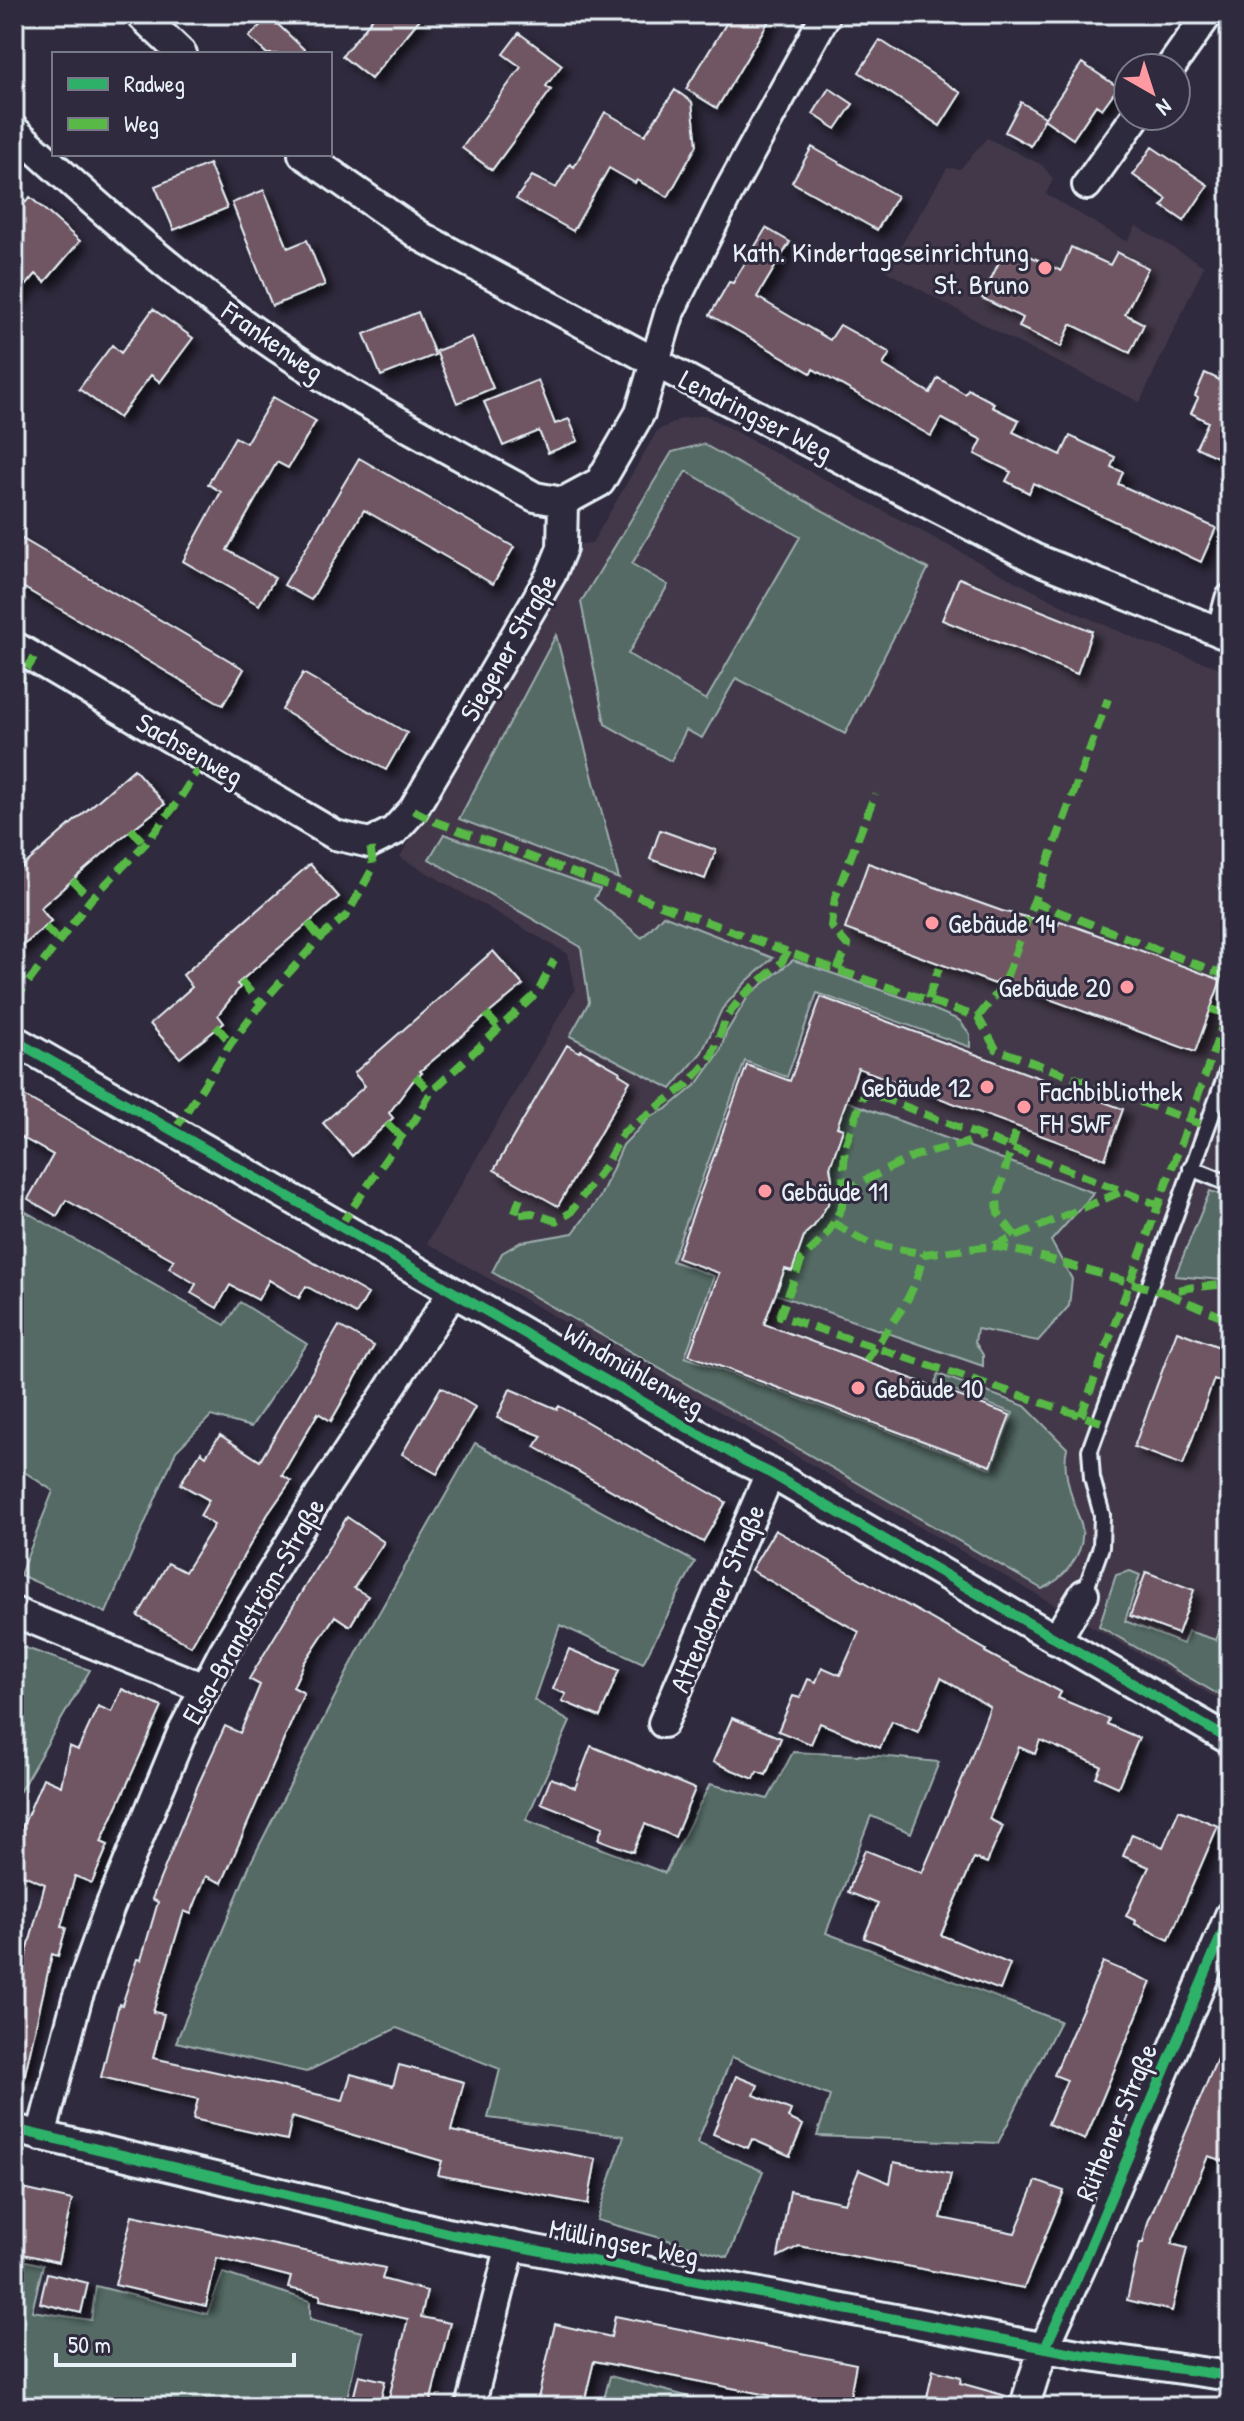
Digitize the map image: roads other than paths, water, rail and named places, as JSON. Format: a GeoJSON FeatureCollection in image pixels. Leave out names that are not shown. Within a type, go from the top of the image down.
{"type":"FeatureCollection","features":[{"type":"Feature","properties":{"kind":"street"},"geometry":{"type":"LineString","coordinates":[[140,14],[180,52]]}},
{"type":"Feature","properties":{"kind":"street"},"geometry":{"type":"LineString","coordinates":[[563,502],[600,482],[640,413],[670,311],[729,191],[826,14]]}},
{"type":"Feature","properties":{"kind":"street"},"geometry":{"type":"LineString","coordinates":[[1181,52],[1208,14]]}},
{"type":"Feature","properties":{"kind":"street","name":"Frankenweg"},"geometry":{"type":"LineString","coordinates":[[14,130],[120,227],[239,320],[357,399],[535,497],[563,502]]}},
{"type":"Feature","properties":{"kind":"street"},"geometry":{"type":"LineString","coordinates":[[1087,185],[1125,132]]}},
{"type":"Feature","properties":{"kind":"street","name":"Lendringser Weg"},"geometry":{"type":"LineString","coordinates":[[306,156],[422,237],[654,362],[1036,559],[1225,635]]}},
{"type":"Feature","properties":{"kind":"street","name":"Siegener Straße"},"geometry":{"type":"LineString","coordinates":[[370,843],[394,831],[413,810],[551,575],[562,548],[563,502]]}},
{"type":"Feature","properties":{"kind":"street"},"geometry":{"type":"LineString","coordinates":[[1225,635],[1230,599]]}},
{"type":"Feature","properties":{"kind":"street","name":"Sachsenweg"},"geometry":{"type":"LineString","coordinates":[[14,646],[335,835],[370,843]]}},
{"type":"Feature","properties":{"kind":"street","name":"Windmühlenweg"},"geometry":{"type":"LineString","coordinates":[[14,1040],[1230,1740]]}},
{"type":"Feature","properties":{"kind":"street","name":"Elsa-Brandström-Straße"},"geometry":{"type":"LineString","coordinates":[[27,2132],[109,1909],[182,1733],[204,1688],[319,1496],[453,1292]]}},
{"type":"Feature","properties":{"kind":"street","name":"Attendorner Straße"},"geometry":{"type":"LineString","coordinates":[[663,1723],[770,1473]]}},
{"type":"Feature","properties":{"kind":"street"},"geometry":{"type":"LineString","coordinates":[[1056,1640],[1084,1594]]}},
{"type":"Feature","properties":{"kind":"street"},"geometry":{"type":"LineString","coordinates":[[14,1612],[204,1688]]}},
{"type":"Feature","properties":{"kind":"street","name":"Rüthener Straße"},"geometry":{"type":"LineString","coordinates":[[1025,2407],[1045,2348],[1230,1915]]}},
{"type":"Feature","properties":{"kind":"street","name":"Müllingser Weg"},"geometry":{"type":"LineString","coordinates":[[27,2132],[452,2234],[1045,2348],[1230,2376]]}},
{"type":"Feature","properties":{"kind":"street"},"geometry":{"type":"LineString","coordinates":[[470,2407],[511,2245]]}},
{"type":"Feature","properties":{"kind":"lane"},"geometry":{"type":"LineString","coordinates":[[1084,1594],[1101,1547],[1102,1515],[1092,1478],[1090,1450],[1230,1064]]}},
{"type":"Feature","properties":{"kind":"lane"},"geometry":{"type":"LineString","coordinates":[[1191,1168],[1230,1184]]}},
{"type":"Feature","properties":{"kind":"place","name":"Kath. Kindertageseinrichtung St. Bruno"},"geometry":{"type":"Point","coordinates":[1045,268]}},
{"type":"Feature","properties":{"kind":"place","name":"Gebäude 14"},"geometry":{"type":"Point","coordinates":[932,923]}},
{"type":"Feature","properties":{"kind":"place","name":"Gebäude 20"},"geometry":{"type":"Point","coordinates":[1127,987]}},
{"type":"Feature","properties":{"kind":"place","name":"Gebäude 12"},"geometry":{"type":"Point","coordinates":[987,1087]}},
{"type":"Feature","properties":{"kind":"place","name":"Fachbibliothek FH SWF"},"geometry":{"type":"Point","coordinates":[1024,1107]}},
{"type":"Feature","properties":{"kind":"place","name":"Gebäude 11"},"geometry":{"type":"Point","coordinates":[765,1191]}},
{"type":"Feature","properties":{"kind":"place","name":"Gebäude 10"},"geometry":{"type":"Point","coordinates":[858,1388]}}]}
